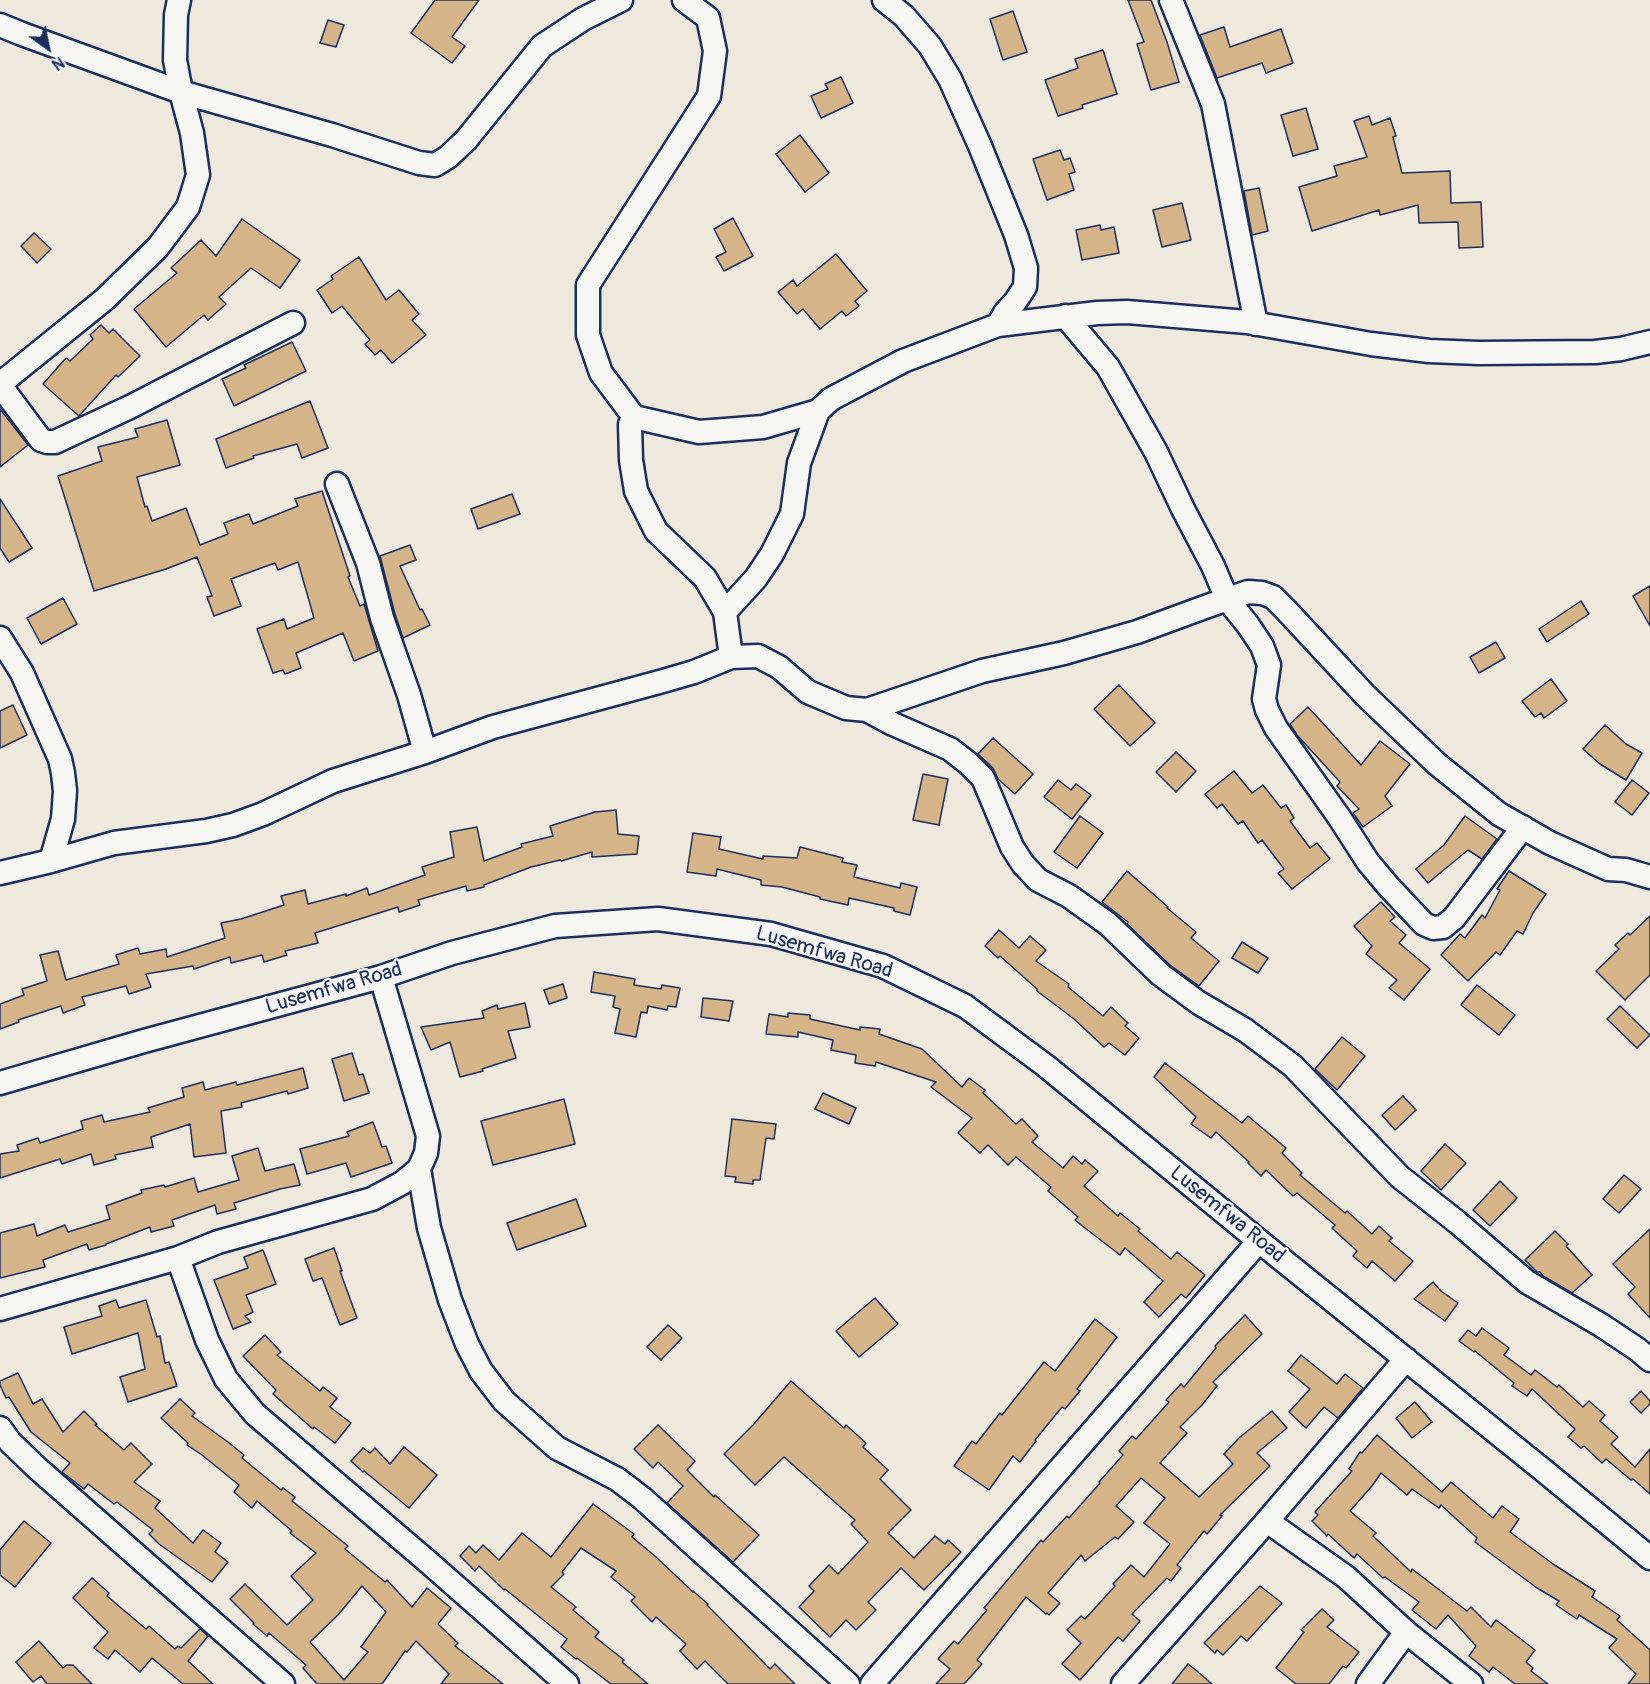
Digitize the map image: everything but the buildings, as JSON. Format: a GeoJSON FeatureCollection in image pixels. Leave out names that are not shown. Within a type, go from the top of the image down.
{"type":"FeatureCollection","features":[{"type":"Feature","properties":{"kind":"street"},"geometry":{"type":"LineString","coordinates":[[179,0],[176,15],[175,60],[192,133],[198,175],[189,207],[158,247],[105,299],[0,385],[41,440],[55,442],[130,407],[293,323]]}},
{"type":"Feature","properties":{"kind":"street"},"geometry":{"type":"LineString","coordinates":[[0,25],[181,92],[332,135],[419,163],[435,165],[448,157],[466,140],[542,46],[582,19],[621,0]]}},
{"type":"Feature","properties":{"kind":"street"},"geometry":{"type":"LineString","coordinates":[[684,0],[708,18],[715,51],[709,96],[588,285],[588,336],[594,354],[601,373],[634,417],[699,432],[764,427],[818,411],[831,399],[903,361],[998,325],[1097,313],[1126,312],[1256,324],[1371,344],[1428,351],[1595,352],[1650,342]]}},
{"type":"Feature","properties":{"kind":"street"},"geometry":{"type":"LineString","coordinates":[[884,0],[904,16],[930,46],[950,79],[1016,235],[1026,268],[1025,287],[998,325]]}},
{"type":"Feature","properties":{"kind":"street"},"geometry":{"type":"LineString","coordinates":[[1171,0],[1213,104],[1256,324]]}},
{"type":"Feature","properties":{"kind":"street"},"geometry":{"type":"LineString","coordinates":[[1065,316],[1108,367],[1156,453],[1213,566],[1227,599],[1262,646],[1269,665],[1264,699],[1276,728],[1368,862],[1424,924],[1433,928],[1443,927],[1454,918],[1523,827]]}},
{"type":"Feature","properties":{"kind":"street"},"geometry":{"type":"LineString","coordinates":[[725,612],[756,579],[772,554],[792,514],[799,463],[818,411]]}},
{"type":"Feature","properties":{"kind":"street"},"geometry":{"type":"LineString","coordinates":[[634,417],[630,424],[631,460],[636,491],[656,531],[705,578],[725,612],[731,657]]}},
{"type":"Feature","properties":{"kind":"street"},"geometry":{"type":"LineString","coordinates":[[337,484],[368,563],[381,618],[409,695],[425,752]]}},
{"type":"Feature","properties":{"kind":"street"},"geometry":{"type":"LineString","coordinates":[[867,710],[982,670],[1064,653],[1137,632],[1248,592],[1262,593],[1273,597],[1365,695],[1437,764],[1499,814],[1550,843],[1608,869],[1626,870],[1650,877]]}},
{"type":"Feature","properties":{"kind":"street"},"geometry":{"type":"LineString","coordinates":[[0,638],[22,673],[60,759],[65,791],[63,819],[51,861]]}},
{"type":"Feature","properties":{"kind":"street"},"geometry":{"type":"LineString","coordinates":[[0,873],[114,843],[206,831],[233,825],[263,814],[333,781],[425,752],[493,727],[694,672],[731,657],[758,656],[779,667],[808,692],[846,708],[867,710],[950,749],[968,763],[983,778],[1012,847],[1023,864],[1038,880],[1069,896],[1108,924],[1161,975],[1200,1003],[1245,1030],[1293,1066],[1400,1177],[1527,1282],[1601,1325],[1650,1360]]}},
{"type":"Feature","properties":{"kind":"street","name":"Lusemfwa Road"},"geometry":{"type":"LineString","coordinates":[[0,1083],[144,1041],[381,977],[452,953],[555,926],[658,919],[771,934],[883,966],[965,1006],[1046,1066],[1650,1558]]}},
{"type":"Feature","properties":{"kind":"street"},"geometry":{"type":"LineString","coordinates":[[0,1309],[178,1258],[218,1242],[372,1199],[402,1184],[419,1169],[426,1153],[428,1136],[381,977]]}},
{"type":"Feature","properties":{"kind":"street"},"geometry":{"type":"LineString","coordinates":[[419,1169],[429,1228],[450,1300],[467,1344],[481,1371],[504,1401],[557,1448],[617,1479],[642,1498],[848,1684]]}},
{"type":"Feature","properties":{"kind":"street"},"geometry":{"type":"LineString","coordinates":[[872,1684],[1259,1241]]}},
{"type":"Feature","properties":{"kind":"street"},"geometry":{"type":"LineString","coordinates":[[178,1258],[207,1340],[226,1379],[255,1414],[567,1684]]}},
{"type":"Feature","properties":{"kind":"street"},"geometry":{"type":"LineString","coordinates":[[1123,1684],[1406,1359]]}},
{"type":"Feature","properties":{"kind":"street"},"geometry":{"type":"LineString","coordinates":[[0,1428],[10,1442],[37,1468],[283,1684]]}},
{"type":"Feature","properties":{"kind":"street"},"geometry":{"type":"LineString","coordinates":[[1267,1521],[1346,1577],[1406,1632],[1471,1684]]}},
{"type":"Feature","properties":{"kind":"street"},"geometry":{"type":"LineString","coordinates":[[1368,1684],[1406,1632]]}}]}
